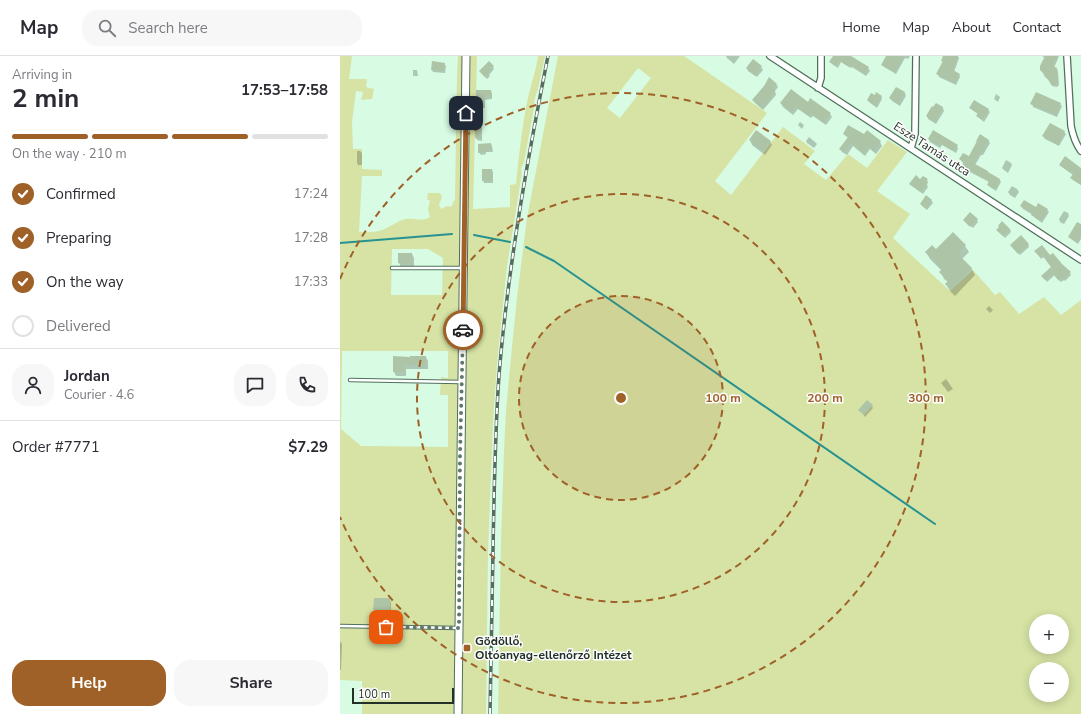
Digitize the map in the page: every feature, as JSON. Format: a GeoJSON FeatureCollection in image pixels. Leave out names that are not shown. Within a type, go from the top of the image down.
{"type":"FeatureCollection","features":[{"type":"Feature","properties":{"kind":"main road"},"geometry":{"type":"LineString","coordinates":[[458,714],[466,56]]}},
{"type":"Feature","properties":{"kind":"street","name":"Esze Tamás utca"},"geometry":{"type":"LineString","coordinates":[[770,56],[1081,260]]}},
{"type":"Feature","properties":{"kind":"street"},"geometry":{"type":"LineString","coordinates":[[818,88],[821,78],[821,56]]}},
{"type":"Feature","properties":{"kind":"street"},"geometry":{"type":"LineString","coordinates":[[911,148],[915,134],[916,56]]}},
{"type":"Feature","properties":{"kind":"street"},"geometry":{"type":"LineString","coordinates":[[1066,56],[1072,126],[1076,145],[1081,151]]}},
{"type":"Feature","properties":{"kind":"lane"},"geometry":{"type":"LineString","coordinates":[[392,268],[464,268]]}},
{"type":"Feature","properties":{"kind":"lane"},"geometry":{"type":"LineString","coordinates":[[350,380],[462,382]]}},
{"type":"Feature","properties":{"kind":"lane"},"geometry":{"type":"LineString","coordinates":[[340,626],[459,628]]}},
{"type":"Feature","properties":{"kind":"green space"},"geometry":{"type":"Polygon","coordinates":[[[340,56],[352,56],[349,79],[367,79],[366,87],[374,89],[372,99],[361,100],[363,92],[356,91],[352,122],[353,149],[362,149],[362,169],[382,170],[382,176],[362,176],[359,232],[374,232],[389,227],[399,221],[409,219],[421,220],[430,217],[428,209],[430,201],[427,199],[428,193],[440,193],[442,197],[439,205],[441,209],[447,206],[451,207],[455,199],[458,56],[477,56],[473,209],[510,207],[510,185],[516,184],[522,130],[528,98],[538,56],[545,56],[535,98],[524,162],[521,169],[522,173],[507,266],[497,364],[493,422],[488,553],[486,714],[362,714],[362,681],[340,680],[340,56]],[[392,249],[391,295],[442,295],[443,258],[428,249],[392,249]],[[342,351],[341,429],[361,446],[448,447],[448,395],[440,395],[441,377],[448,378],[448,351],[342,351]]]}},
{"type":"Feature","properties":{"kind":"green space"},"geometry":{"type":"Polygon","coordinates":[[[558,56],[684,56],[767,113],[715,181],[731,195],[783,127],[815,151],[804,164],[826,180],[848,154],[867,168],[888,140],[907,152],[877,191],[910,214],[893,238],[950,291],[973,270],[995,295],[1000,292],[1019,314],[1044,297],[1061,315],[1081,300],[1081,714],[498,714],[504,451],[506,410],[517,298],[527,218],[558,56]],[[638,68],[607,108],[620,118],[651,78],[638,68]]]}},
{"type":"Feature","properties":{"kind":"building"},"geometry":{"type":"Polygon","coordinates":[[[833,56],[851,56],[869,67],[865,74],[840,61],[836,66],[829,62],[833,56]]]}},
{"type":"Feature","properties":{"kind":"building"},"geometry":{"type":"Polygon","coordinates":[[[886,56],[904,56],[895,72],[881,65],[886,56]]]}},
{"type":"Feature","properties":{"kind":"building"},"geometry":{"type":"Polygon","coordinates":[[[943,56],[958,56],[953,70],[960,74],[955,83],[936,74],[943,61],[941,61],[943,56]]]}},
{"type":"Feature","properties":{"kind":"building"},"geometry":{"type":"Polygon","coordinates":[[[1045,56],[1057,56],[1053,66],[1057,68],[1058,83],[1056,85],[1052,85],[1040,70],[1040,66],[1045,56]]]}},
{"type":"Feature","properties":{"kind":"building"},"geometry":{"type":"Polygon","coordinates":[[[753,59],[762,66],[755,76],[746,68],[753,59]]]}},
{"type":"Feature","properties":{"kind":"building"},"geometry":{"type":"Polygon","coordinates":[[[432,61],[445,63],[444,71],[431,70],[432,61]]]}},
{"type":"Feature","properties":{"kind":"building"},"geometry":{"type":"Polygon","coordinates":[[[489,61],[494,66],[485,77],[479,71],[489,61]]]}},
{"type":"Feature","properties":{"kind":"building"},"geometry":{"type":"Polygon","coordinates":[[[769,77],[777,84],[774,88],[775,92],[762,108],[752,100],[764,86],[769,77]]]}},
{"type":"Feature","properties":{"kind":"building"},"geometry":{"type":"Polygon","coordinates":[[[896,87],[905,92],[898,104],[889,98],[896,87]]]}},
{"type":"Feature","properties":{"kind":"building"},"geometry":{"type":"Polygon","coordinates":[[[791,89],[808,102],[810,98],[831,113],[823,123],[811,113],[809,116],[796,106],[791,112],[780,103],[791,89]]]}},
{"type":"Feature","properties":{"kind":"building"},"geometry":{"type":"Polygon","coordinates":[[[476,90],[491,90],[492,97],[484,97],[484,106],[476,106],[476,90]]]}},
{"type":"Feature","properties":{"kind":"building"},"geometry":{"type":"Polygon","coordinates":[[[876,92],[882,96],[875,106],[867,100],[871,93],[875,95],[876,92]]]}},
{"type":"Feature","properties":{"kind":"building"},"geometry":{"type":"Polygon","coordinates":[[[1036,92],[1061,103],[1056,115],[1030,104],[1036,92]]]}},
{"type":"Feature","properties":{"kind":"building"},"geometry":{"type":"Polygon","coordinates":[[[974,100],[989,109],[983,120],[976,116],[978,113],[969,108],[974,100]]]}},
{"type":"Feature","properties":{"kind":"building"},"geometry":{"type":"Polygon","coordinates":[[[936,103],[943,107],[935,122],[926,116],[932,106],[933,107],[936,103]]]}},
{"type":"Feature","properties":{"kind":"building"},"geometry":{"type":"Polygon","coordinates":[[[1050,123],[1065,131],[1058,145],[1042,136],[1050,123]]]}},
{"type":"Feature","properties":{"kind":"building"},"geometry":{"type":"Polygon","coordinates":[[[475,125],[482,125],[481,138],[475,138],[475,125]]]}},
{"type":"Feature","properties":{"kind":"building"},"geometry":{"type":"Polygon","coordinates":[[[848,125],[864,134],[867,130],[881,141],[874,151],[868,147],[863,153],[850,143],[844,152],[839,149],[848,137],[843,134],[848,125]]]}},
{"type":"Feature","properties":{"kind":"building"},"geometry":{"type":"Polygon","coordinates":[[[756,130],[771,141],[763,151],[749,140],[756,130]]]}},
{"type":"Feature","properties":{"kind":"building"},"geometry":{"type":"Polygon","coordinates":[[[933,130],[958,145],[954,151],[940,143],[939,146],[928,139],[933,130]]]}},
{"type":"Feature","properties":{"kind":"building"},"geometry":{"type":"Polygon","coordinates":[[[980,134],[989,140],[973,163],[1000,179],[995,189],[987,185],[989,181],[969,170],[967,173],[961,168],[964,162],[959,159],[963,153],[969,156],[980,134]]]}},
{"type":"Feature","properties":{"kind":"building"},"geometry":{"type":"Polygon","coordinates":[[[491,143],[492,150],[486,150],[486,152],[478,153],[478,144],[491,143]]]}},
{"type":"Feature","properties":{"kind":"building"},"geometry":{"type":"Polygon","coordinates":[[[1065,156],[1081,168],[1081,185],[1070,178],[1073,174],[1059,165],[1065,156]]]}},
{"type":"Feature","properties":{"kind":"building"},"geometry":{"type":"Polygon","coordinates":[[[482,169],[492,169],[492,181],[482,181],[482,169]]]}},
{"type":"Feature","properties":{"kind":"building"},"geometry":{"type":"Polygon","coordinates":[[[916,175],[920,179],[923,176],[928,179],[925,182],[927,184],[921,192],[909,184],[916,175]]]}},
{"type":"Feature","properties":{"kind":"building"},"geometry":{"type":"Polygon","coordinates":[[[926,195],[932,200],[926,208],[920,204],[926,195]]]}},
{"type":"Feature","properties":{"kind":"building"},"geometry":{"type":"Polygon","coordinates":[[[1024,200],[1036,207],[1038,203],[1048,209],[1041,221],[1031,215],[1032,213],[1020,206],[1024,200]]]}},
{"type":"Feature","properties":{"kind":"building"},"geometry":{"type":"Polygon","coordinates":[[[970,212],[978,219],[970,227],[963,220],[970,212]]]}},
{"type":"Feature","properties":{"kind":"building"},"geometry":{"type":"Polygon","coordinates":[[[1002,221],[1010,229],[1003,236],[996,230],[1002,221]]]}},
{"type":"Feature","properties":{"kind":"building"},"geometry":{"type":"Polygon","coordinates":[[[1077,222],[1081,224],[1081,235],[1077,242],[1068,237],[1077,222]]]}},
{"type":"Feature","properties":{"kind":"building"},"geometry":{"type":"Polygon","coordinates":[[[953,232],[966,245],[958,254],[972,268],[951,290],[945,284],[948,281],[939,272],[942,269],[925,252],[932,245],[936,249],[953,232]]]}},
{"type":"Feature","properties":{"kind":"building"},"geometry":{"type":"Polygon","coordinates":[[[1021,235],[1029,244],[1018,254],[1010,245],[1021,235]]]}},
{"type":"Feature","properties":{"kind":"building"},"geometry":{"type":"Polygon","coordinates":[[[1042,245],[1050,255],[1053,253],[1071,272],[1063,279],[1062,278],[1059,281],[1053,274],[1045,280],[1041,276],[1051,267],[1042,255],[1040,257],[1034,251],[1042,245]]]}},
{"type":"Feature","properties":{"kind":"building"},"geometry":{"type":"Polygon","coordinates":[[[398,253],[412,253],[412,264],[398,263],[398,253]]]}},
{"type":"Feature","properties":{"kind":"building"},"geometry":{"type":"Polygon","coordinates":[[[393,356],[426,356],[426,365],[404,365],[404,372],[393,372],[393,356]]]}},
{"type":"Feature","properties":{"kind":"building"},"geometry":{"type":"Polygon","coordinates":[[[867,400],[873,405],[864,415],[858,410],[867,400]]]}},
{"type":"Feature","properties":{"kind":"building"},"geometry":{"type":"Polygon","coordinates":[[[374,598],[390,598],[390,610],[373,610],[374,598]]]}},
{"type":"Feature","properties":{"kind":"waterway"},"geometry":{"type":"LineString","coordinates":[[340,243],[452,234]]}},
{"type":"Feature","properties":{"kind":"waterway"},"geometry":{"type":"LineString","coordinates":[[474,235],[510,242]]}},
{"type":"Feature","properties":{"kind":"waterway"},"geometry":{"type":"LineString","coordinates":[[526,247],[554,261],[935,524]]}},
{"type":"Feature","properties":{"kind":"railway"},"geometry":{"type":"LineString","coordinates":[[490,714],[494,485],[499,375],[519,215],[548,56]]}},
{"type":"Feature","properties":{"kind":"way so far"},"geometry":{"type":"LineString","coordinates":[[386,627],[459,628],[460,456],[463,330]]}},
{"type":"Feature","properties":{"kind":"place","name":"Gödöllő, Oltóanyag-ellenőrző Intézet"},"geometry":{"type":"Point","coordinates":[467,648]}},
{"type":"Feature","properties":{"kind":"route"},"geometry":{"type":"LineString","coordinates":[[463,330],[466,113]]}}]}
